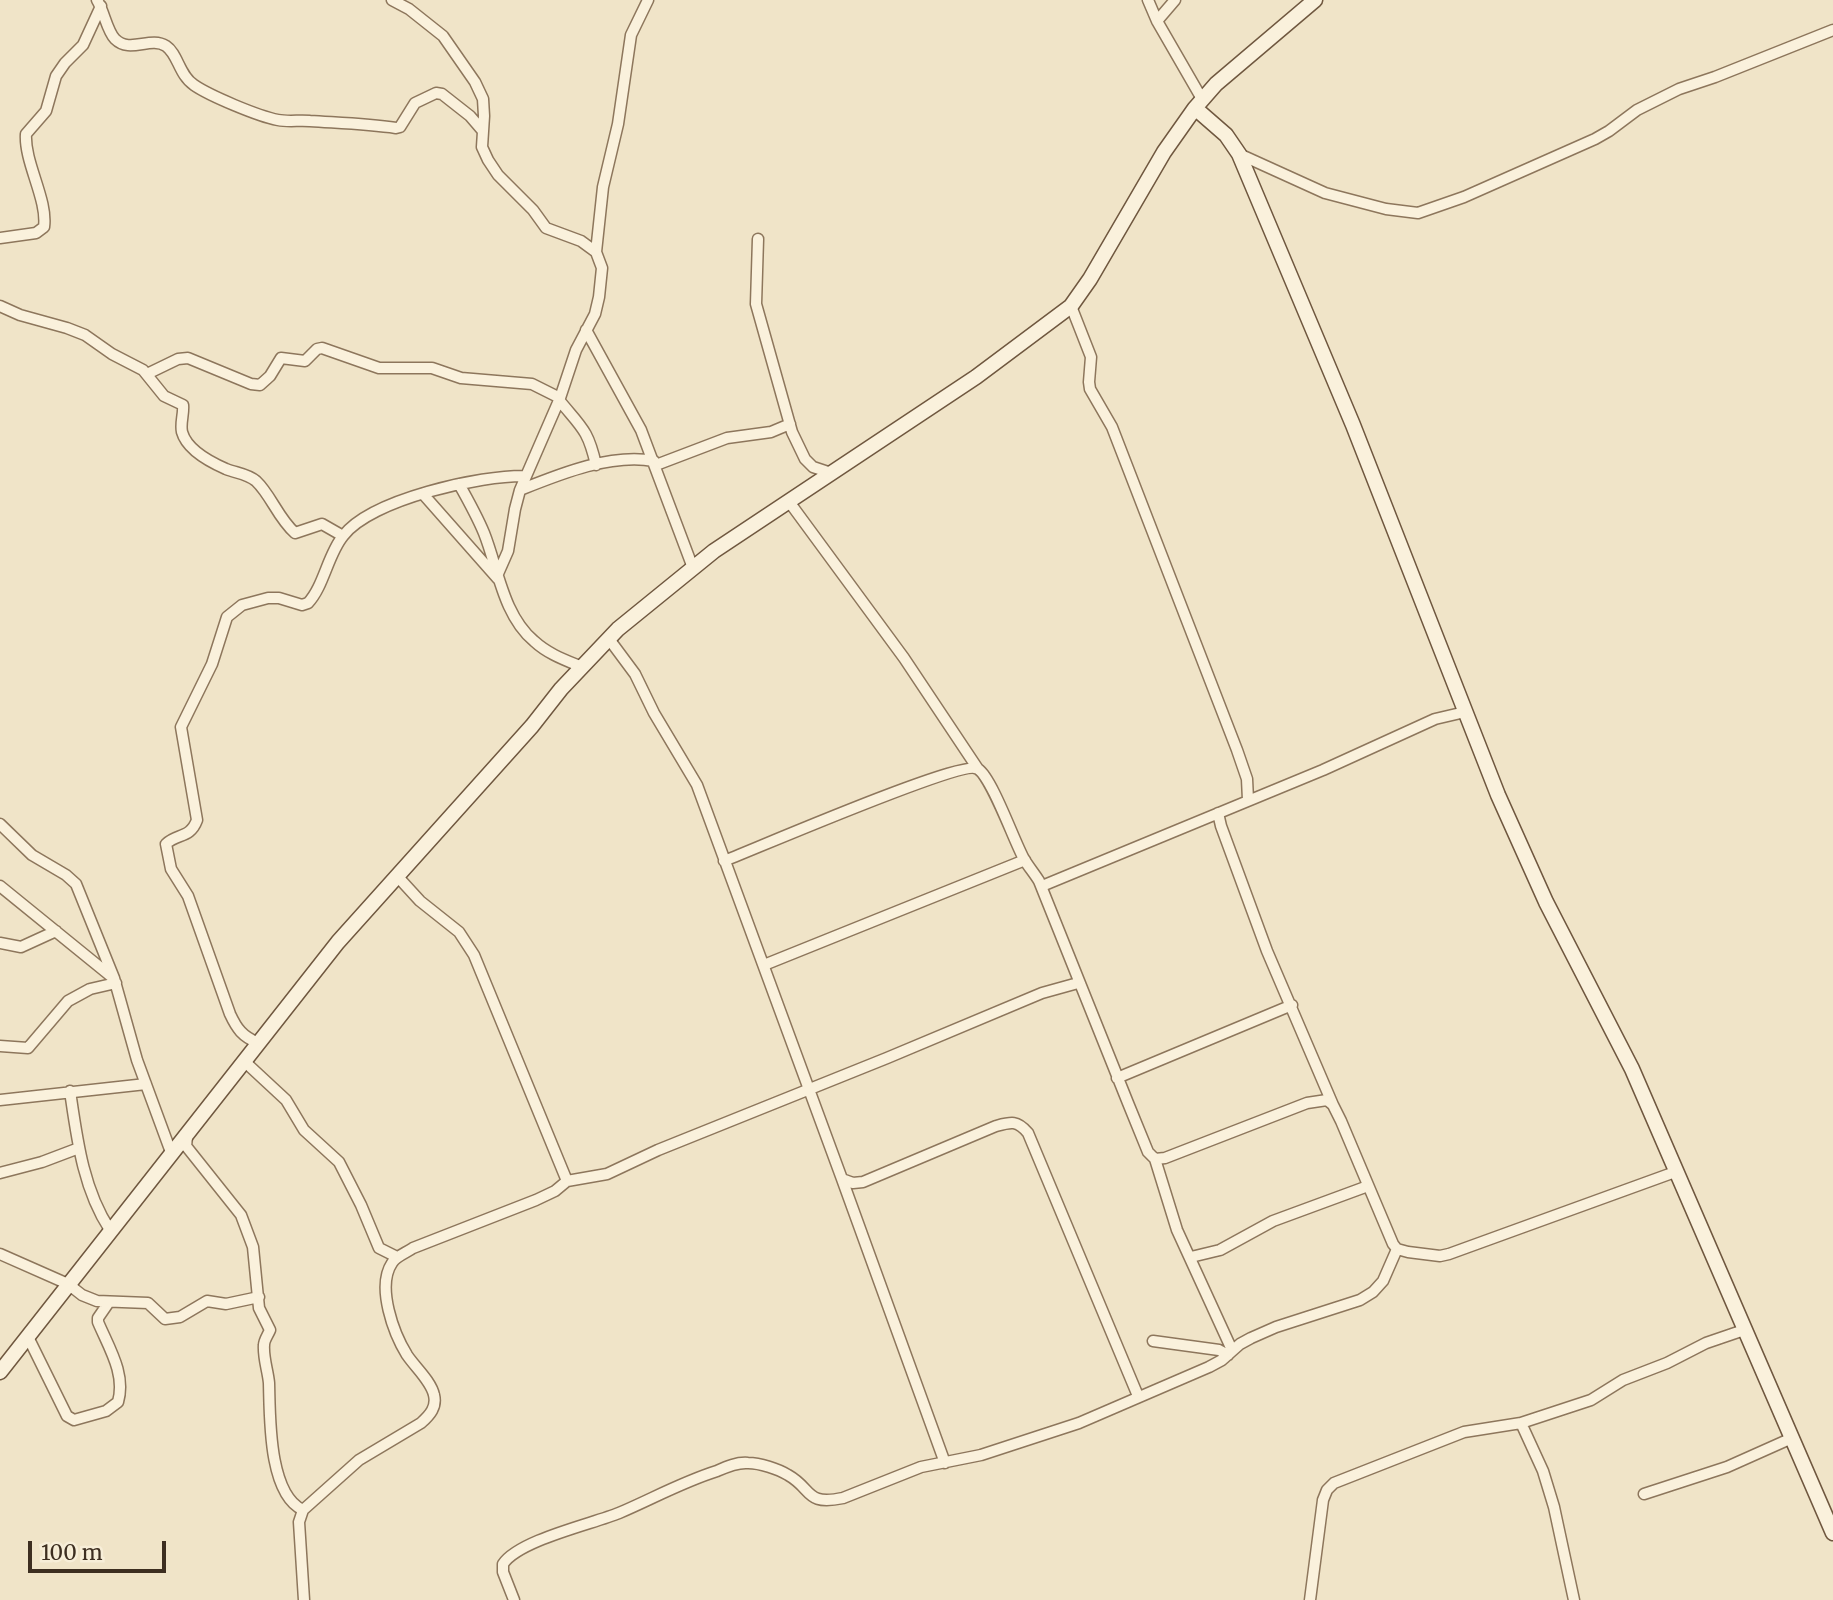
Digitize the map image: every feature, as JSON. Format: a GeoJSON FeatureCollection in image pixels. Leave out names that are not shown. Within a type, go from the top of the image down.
{"type":"FeatureCollection","features":[{"type":"Feature","properties":{"kind":"street"},"geometry":{"type":"LineString","coordinates":[[392,0],[409,9],[443,36],[457,53],[483,99],[482,147],[488,160],[505,182],[533,210],[546,228],[581,240],[596,252]]}},
{"type":"Feature","properties":{"kind":"street"},"geometry":{"type":"LineString","coordinates":[[498,578],[508,551],[520,491],[559,399],[576,350],[595,314],[601,268],[596,252],[603,187],[618,124],[631,35],[648,0]]}},
{"type":"Feature","properties":{"kind":"street"},"geometry":{"type":"LineString","coordinates":[[1148,0],[1199,104],[1226,135],[1238,154],[1353,425],[1498,794],[1546,902],[1632,1069],[1833,1533]]}},
{"type":"Feature","properties":{"kind":"street"},"geometry":{"type":"LineString","coordinates":[[1157,21],[1175,0]]}},
{"type":"Feature","properties":{"kind":"street"},"geometry":{"type":"LineString","coordinates":[[0,1372],[338,943],[582,667],[609,639],[714,551],[976,377],[1070,306],[1090,279],[1164,152],[1199,104],[1216,84],[1315,0]]}},
{"type":"Feature","properties":{"kind":"street"},"geometry":{"type":"LineString","coordinates":[[99,3],[116,40],[132,46],[163,44],[169,49],[185,78],[194,85],[275,120],[396,128],[400,127],[415,103],[436,93],[442,94],[470,116],[482,130]]}},
{"type":"Feature","properties":{"kind":"street"},"geometry":{"type":"LineString","coordinates":[[0,237],[36,233],[44,227],[44,214],[26,134],[46,111],[56,76],[83,45],[99,3]]}},
{"type":"Feature","properties":{"kind":"street"},"geometry":{"type":"LineString","coordinates":[[1238,154],[1325,192],[1386,209],[1418,214],[1464,197],[1595,139],[1637,110],[1679,89],[1833,30]]}},
{"type":"Feature","properties":{"kind":"street"},"geometry":{"type":"LineString","coordinates":[[758,239],[756,304],[797,447],[813,467],[831,473]]}},
{"type":"Feature","properties":{"kind":"street"},"geometry":{"type":"LineString","coordinates":[[0,306],[20,315],[76,331],[146,374],[164,396],[183,405],[183,433],[187,443],[224,468],[250,477],[258,483],[277,513],[295,533],[322,523],[343,536]]}},
{"type":"Feature","properties":{"kind":"street"},"geometry":{"type":"LineString","coordinates":[[1070,306],[1091,357],[1090,389],[1112,427],[1237,750],[1247,779],[1248,800]]}},
{"type":"Feature","properties":{"kind":"street"},"geometry":{"type":"LineString","coordinates":[[586,330],[621,390],[655,463],[694,568]]}},
{"type":"Feature","properties":{"kind":"street"},"geometry":{"type":"LineString","coordinates":[[146,374],[177,359],[188,358],[251,384],[260,385],[270,376],[281,358],[304,361],[317,349],[322,348],[379,368],[432,368],[461,378],[532,384],[559,399],[583,427],[590,439],[596,465]]}},
{"type":"Feature","properties":{"kind":"street"},"geometry":{"type":"LineString","coordinates":[[520,491],[596,465],[633,459],[655,463],[726,438],[771,432],[790,424]]}},
{"type":"Feature","properties":{"kind":"street"},"geometry":{"type":"LineString","coordinates":[[258,1043],[244,1037],[236,1028],[188,896],[171,869],[167,855],[167,842],[189,833],[197,820],[181,727],[212,664],[227,617],[242,605],[268,598],[279,598],[302,605],[308,603],[343,536],[361,521],[386,507],[459,484],[526,476]]}},
{"type":"Feature","properties":{"kind":"street"},"geometry":{"type":"LineString","coordinates":[[459,484],[484,532],[498,578],[527,635],[552,654],[582,667]]}},
{"type":"Feature","properties":{"kind":"street"},"geometry":{"type":"LineString","coordinates":[[423,494],[498,578]]}},
{"type":"Feature","properties":{"kind":"street"},"geometry":{"type":"LineString","coordinates":[[790,503],[904,658],[990,786],[1025,860],[1042,886],[1117,1078],[1148,1152],[1155,1159],[1177,1230],[1230,1352]]}},
{"type":"Feature","properties":{"kind":"street"},"geometry":{"type":"LineString","coordinates":[[609,639],[635,674],[654,713],[690,772],[764,965],[945,1463]]}},
{"type":"Feature","properties":{"kind":"street"},"geometry":{"type":"LineString","coordinates":[[1042,886],[1323,770],[1435,719],[1465,712]]}},
{"type":"Feature","properties":{"kind":"street"},"geometry":{"type":"LineString","coordinates":[[724,861],[929,779],[970,767],[978,769]]}},
{"type":"Feature","properties":{"kind":"street"},"geometry":{"type":"LineString","coordinates":[[514,1600],[503,1572],[503,1564],[513,1554],[567,1530],[621,1512],[687,1480],[748,1463],[788,1475],[808,1494],[821,1500],[843,1498],[921,1467],[981,1455],[1101,1414],[1199,1372],[1276,1327],[1360,1300],[1373,1292],[1383,1281],[1397,1249],[1259,931],[1223,834],[1218,813]]}},
{"type":"Feature","properties":{"kind":"street"},"geometry":{"type":"LineString","coordinates":[[0,824],[36,858],[73,881],[115,981],[146,1084],[172,1155]]}},
{"type":"Feature","properties":{"kind":"street"},"geometry":{"type":"LineString","coordinates":[[764,965],[1025,860]]}},
{"type":"Feature","properties":{"kind":"street"},"geometry":{"type":"LineString","coordinates":[[398,877],[420,901],[459,932],[474,955],[568,1181]]}},
{"type":"Feature","properties":{"kind":"street"},"geometry":{"type":"LineString","coordinates":[[0,886],[115,981]]}},
{"type":"Feature","properties":{"kind":"street"},"geometry":{"type":"LineString","coordinates":[[0,943],[21,947],[56,931]]}},
{"type":"Feature","properties":{"kind":"street"},"geometry":{"type":"LineString","coordinates":[[0,1046],[28,1048],[68,1001],[90,989],[115,981]]}},
{"type":"Feature","properties":{"kind":"street"},"geometry":{"type":"LineString","coordinates":[[300,1599],[299,1522],[303,1510],[359,1460],[421,1423],[434,1406],[433,1390],[408,1355],[392,1325],[387,1297],[387,1273],[397,1257],[536,1200],[568,1181],[607,1174],[658,1150],[1042,993],[1078,983]]}},
{"type":"Feature","properties":{"kind":"street"},"geometry":{"type":"LineString","coordinates":[[1117,1078],[1292,1005]]}},
{"type":"Feature","properties":{"kind":"street"},"geometry":{"type":"LineString","coordinates":[[244,1061],[286,1100],[304,1130],[339,1162],[379,1248],[397,1257]]}},
{"type":"Feature","properties":{"kind":"street"},"geometry":{"type":"LineString","coordinates":[[0,1100],[146,1084]]}},
{"type":"Feature","properties":{"kind":"street"},"geometry":{"type":"LineString","coordinates":[[70,1091],[79,1148],[96,1206],[110,1230]]}},
{"type":"Feature","properties":{"kind":"street"},"geometry":{"type":"LineString","coordinates":[[1155,1159],[1165,1158],[1307,1103],[1327,1100],[1333,1105]]}},
{"type":"Feature","properties":{"kind":"street"},"geometry":{"type":"LineString","coordinates":[[842,1179],[853,1183],[863,1182],[996,1126],[1012,1121],[1021,1124],[1028,1132],[1138,1396]]}},
{"type":"Feature","properties":{"kind":"street"},"geometry":{"type":"LineString","coordinates":[[187,1137],[186,1146],[241,1215],[253,1247],[261,1315],[270,1330],[264,1345],[273,1451],[290,1502],[303,1510]]}},
{"type":"Feature","properties":{"kind":"street"},"geometry":{"type":"LineString","coordinates":[[0,1173],[79,1148]]}},
{"type":"Feature","properties":{"kind":"street"},"geometry":{"type":"LineString","coordinates":[[1397,1249],[1440,1256],[1449,1254],[1675,1172]]}},
{"type":"Feature","properties":{"kind":"street"},"geometry":{"type":"LineString","coordinates":[[1191,1257],[1220,1250],[1273,1221],[1368,1186]]}},
{"type":"Feature","properties":{"kind":"street"},"geometry":{"type":"LineString","coordinates":[[0,1254],[68,1284],[82,1296],[109,1302],[148,1303],[160,1317],[170,1319],[180,1317],[207,1301],[226,1304],[259,1297]]}},
{"type":"Feature","properties":{"kind":"street"},"geometry":{"type":"LineString","coordinates":[[28,1337],[67,1416],[74,1420],[106,1411],[118,1402],[120,1381],[118,1369],[98,1322],[109,1302]]}},
{"type":"Feature","properties":{"kind":"street"},"geometry":{"type":"LineString","coordinates":[[1310,1600],[1323,1500],[1334,1483],[1464,1432],[1521,1423],[1591,1400],[1623,1380],[1667,1363],[1715,1339],[1744,1330]]}},
{"type":"Feature","properties":{"kind":"street"},"geometry":{"type":"LineString","coordinates":[[1153,1341],[1230,1352]]}},
{"type":"Feature","properties":{"kind":"street"},"geometry":{"type":"LineString","coordinates":[[1521,1423],[1543,1471],[1554,1507],[1574,1600]]}},
{"type":"Feature","properties":{"kind":"street"},"geometry":{"type":"LineString","coordinates":[[1644,1494],[1727,1467],[1792,1438]]}}]}
